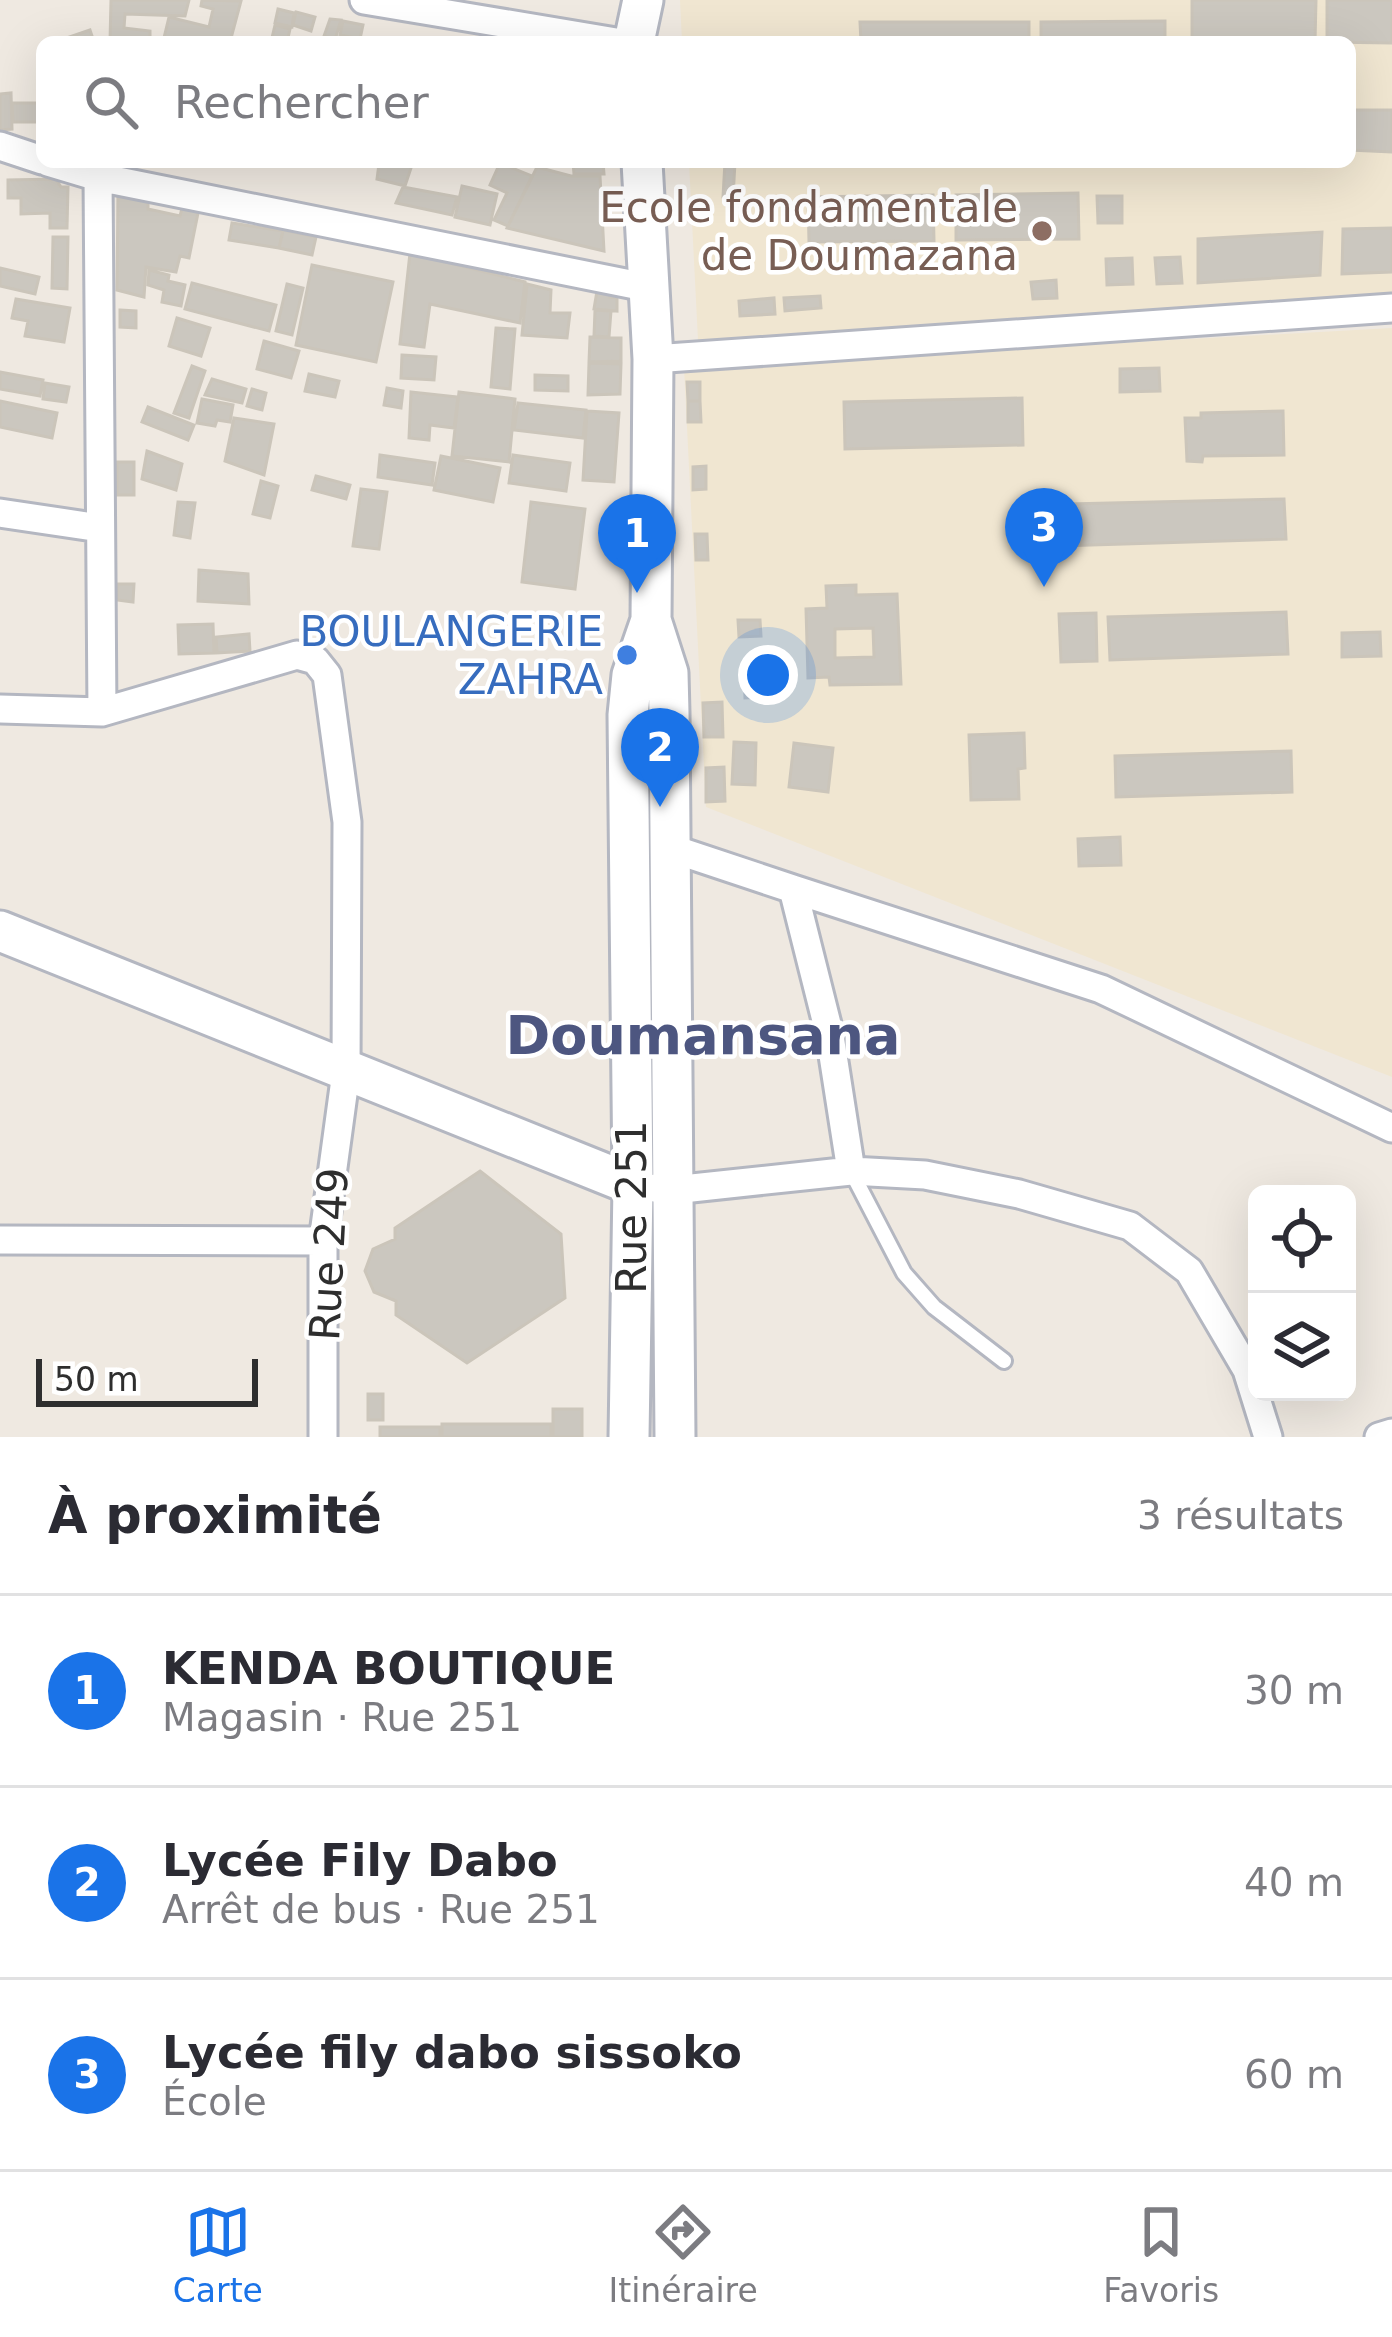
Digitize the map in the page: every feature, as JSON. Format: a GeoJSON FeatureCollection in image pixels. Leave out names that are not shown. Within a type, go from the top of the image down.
{"type":"FeatureCollection","features":[{"type":"Feature","properties":{"kind":"main road"},"geometry":{"type":"LineString","coordinates":[[635,36],[643,0]]}},
{"type":"Feature","properties":{"kind":"main road","name":"Rue 251"},"geometry":{"type":"LineString","coordinates":[[642,168],[653,359],[652,620],[668,673],[673,850],[675,1437]]}},
{"type":"Feature","properties":{"kind":"main road","name":"Rue 251"},"geometry":{"type":"LineString","coordinates":[[629,1437],[633,1185],[628,715],[632,675],[652,620]]}},
{"type":"Feature","properties":{"kind":"main road"},"geometry":{"type":"LineString","coordinates":[[0,932],[633,1185]]}},
{"type":"Feature","properties":{"kind":"street"},"geometry":{"type":"LineString","coordinates":[[364,0],[580,36]]}},
{"type":"Feature","properties":{"kind":"street"},"geometry":{"type":"LineString","coordinates":[[0,146],[36,158]]}},
{"type":"Feature","properties":{"kind":"street"},"geometry":{"type":"LineString","coordinates":[[67,168],[650,288]]}},
{"type":"Feature","properties":{"kind":"street"},"geometry":{"type":"LineString","coordinates":[[98,178],[102,712]]}},
{"type":"Feature","properties":{"kind":"street"},"geometry":{"type":"LineString","coordinates":[[653,359],[1392,308]]}},
{"type":"Feature","properties":{"kind":"street"},"geometry":{"type":"LineString","coordinates":[[0,513],[100,528]]}},
{"type":"Feature","properties":{"kind":"street","name":"Rue 249"},"geometry":{"type":"LineString","coordinates":[[0,709],[102,712],[297,655],[315,660],[327,675],[347,822],[346,1072],[323,1241],[323,1437]]}},
{"type":"Feature","properties":{"kind":"street"},"geometry":{"type":"LineString","coordinates":[[673,850],[1101,989],[1392,1128]]}},
{"type":"Feature","properties":{"kind":"street"},"geometry":{"type":"LineString","coordinates":[[793,890],[830,1036],[850,1172]]}},
{"type":"Feature","properties":{"kind":"street"},"geometry":{"type":"LineString","coordinates":[[633,1185],[674,1190],[850,1172],[925,1175],[1019,1194],[1130,1226],[1190,1271],[1247,1370],[1268,1437]]}},
{"type":"Feature","properties":{"kind":"street"},"geometry":{"type":"LineString","coordinates":[[0,1240],[323,1241]]}},
{"type":"Feature","properties":{"kind":"street"},"geometry":{"type":"LineString","coordinates":[[1378,1437],[1392,1433]]}},
{"type":"Feature","properties":{"kind":"lane"},"geometry":{"type":"LineString","coordinates":[[850,1172],[904,1273],[934,1307],[1004,1361]]}},
{"type":"Feature","properties":{"kind":"shaded area","name":"Ecole fondamentale de Doumazana"},"geometry":{"type":"Polygon","coordinates":[[[680,0],[1392,0],[1392,299],[698,340],[689,168],[1356,168],[1356,36],[682,36],[680,0]]]}},
{"type":"Feature","properties":{"kind":"shaded area"},"geometry":{"type":"Polygon","coordinates":[[[1392,328],[1392,1077],[706,807],[684,367],[1392,328]]]}},
{"type":"Feature","properties":{"kind":"building"},"geometry":{"type":"Polygon","coordinates":[[[111,0],[189,0],[185,16],[125,14],[124,28],[150,31],[150,36],[110,36],[111,0]]]}},
{"type":"Feature","properties":{"kind":"building"},"geometry":{"type":"Polygon","coordinates":[[[202,0],[241,1],[232,36],[164,36],[169,17],[209,27],[213,9],[201,6],[202,0]]]}},
{"type":"Feature","properties":{"kind":"building"},"geometry":{"type":"Polygon","coordinates":[[[1192,0],[1316,0],[1315,36],[1192,36],[1192,0]]]}},
{"type":"Feature","properties":{"kind":"building"},"geometry":{"type":"Polygon","coordinates":[[[1327,0],[1392,0],[1392,43],[1327,36],[1327,0]]]}},
{"type":"Feature","properties":{"kind":"building"},"geometry":{"type":"Polygon","coordinates":[[[278,9],[294,13],[292,27],[275,23],[278,9]]]}},
{"type":"Feature","properties":{"kind":"building"},"geometry":{"type":"Polygon","coordinates":[[[296,12],[315,17],[311,31],[293,25],[296,12]]]}},
{"type":"Feature","properties":{"kind":"building"},"geometry":{"type":"Polygon","coordinates":[[[330,19],[341,20],[336,36],[324,36],[330,19]]]}},
{"type":"Feature","properties":{"kind":"building"},"geometry":{"type":"Polygon","coordinates":[[[343,21],[363,25],[361,36],[340,35],[343,21]]]}},
{"type":"Feature","properties":{"kind":"building"},"geometry":{"type":"Polygon","coordinates":[[[1165,21],[1165,36],[1041,36],[1041,22],[1165,21]]]}},
{"type":"Feature","properties":{"kind":"building"},"geometry":{"type":"Polygon","coordinates":[[[860,22],[1029,22],[1029,36],[861,36],[860,22]]]}},
{"type":"Feature","properties":{"kind":"building"},"geometry":{"type":"Polygon","coordinates":[[[275,25],[290,29],[288,36],[272,36],[275,25]]]}},
{"type":"Feature","properties":{"kind":"building"},"geometry":{"type":"Polygon","coordinates":[[[11,93],[12,129],[0,130],[0,94],[11,93]]]}},
{"type":"Feature","properties":{"kind":"building"},"geometry":{"type":"Polygon","coordinates":[[[12,103],[36,103],[36,122],[13,122],[12,103]]]}},
{"type":"Feature","properties":{"kind":"building"},"geometry":{"type":"Polygon","coordinates":[[[1356,110],[1392,110],[1392,152],[1356,150],[1356,110]]]}},
{"type":"Feature","properties":{"kind":"building"},"geometry":{"type":"Polygon","coordinates":[[[378,168],[411,168],[405,186],[377,179],[378,168]]]}},
{"type":"Feature","properties":{"kind":"building"},"geometry":{"type":"Polygon","coordinates":[[[498,168],[532,176],[508,226],[494,220],[507,193],[490,185],[498,168]]]}},
{"type":"Feature","properties":{"kind":"building"},"geometry":{"type":"Polygon","coordinates":[[[537,168],[571,176],[600,176],[604,251],[507,228],[537,168]]]}},
{"type":"Feature","properties":{"kind":"building"},"geometry":{"type":"Polygon","coordinates":[[[574,168],[604,168],[604,174],[574,174],[574,168]]]}},
{"type":"Feature","properties":{"kind":"building"},"geometry":{"type":"Polygon","coordinates":[[[725,168],[735,168],[733,198],[723,197],[725,168]]]}},
{"type":"Feature","properties":{"kind":"building"},"geometry":{"type":"Polygon","coordinates":[[[56,179],[61,187],[68,187],[67,228],[50,228],[50,213],[21,214],[21,198],[8,198],[8,180],[56,179]]]}},
{"type":"Feature","properties":{"kind":"building"},"geometry":{"type":"Polygon","coordinates":[[[462,186],[497,194],[490,225],[455,217],[462,186]]]}},
{"type":"Feature","properties":{"kind":"building"},"geometry":{"type":"Polygon","coordinates":[[[403,187],[457,197],[452,215],[396,203],[403,187]]]}},
{"type":"Feature","properties":{"kind":"building"},"geometry":{"type":"Polygon","coordinates":[[[118,191],[148,197],[148,209],[180,216],[183,204],[199,208],[189,258],[180,256],[176,272],[146,267],[144,297],[117,290],[118,191]]]}},
{"type":"Feature","properties":{"kind":"building"},"geometry":{"type":"Polygon","coordinates":[[[1078,193],[1079,239],[956,240],[956,195],[1078,193]]]}},
{"type":"Feature","properties":{"kind":"building"},"geometry":{"type":"Polygon","coordinates":[[[933,195],[934,241],[809,242],[808,197],[933,195]]]}},
{"type":"Feature","properties":{"kind":"building"},"geometry":{"type":"Polygon","coordinates":[[[1097,196],[1122,196],[1122,223],[1098,223],[1097,196]]]}},
{"type":"Feature","properties":{"kind":"building"},"geometry":{"type":"Polygon","coordinates":[[[232,223],[283,231],[279,248],[229,240],[232,223]]]}},
{"type":"Feature","properties":{"kind":"building"},"geometry":{"type":"Polygon","coordinates":[[[1392,228],[1392,272],[1342,274],[1343,229],[1392,228]]]}},
{"type":"Feature","properties":{"kind":"building"},"geometry":{"type":"Polygon","coordinates":[[[283,230],[316,237],[312,255],[279,248],[283,230]]]}},
{"type":"Feature","properties":{"kind":"building"},"geometry":{"type":"Polygon","coordinates":[[[1322,232],[1320,275],[1198,283],[1198,239],[1322,232]]]}},
{"type":"Feature","properties":{"kind":"building"},"geometry":{"type":"Polygon","coordinates":[[[53,237],[68,237],[67,289],[52,288],[53,237]]]}},
{"type":"Feature","properties":{"kind":"building"},"geometry":{"type":"Polygon","coordinates":[[[410,253],[525,282],[520,323],[430,304],[424,347],[400,344],[410,253]]]}},
{"type":"Feature","properties":{"kind":"building"},"geometry":{"type":"Polygon","coordinates":[[[1180,257],[1182,283],[1157,284],[1155,258],[1180,257]]]}},
{"type":"Feature","properties":{"kind":"building"},"geometry":{"type":"Polygon","coordinates":[[[1132,258],[1133,284],[1107,285],[1106,259],[1132,258]]]}},
{"type":"Feature","properties":{"kind":"building"},"geometry":{"type":"Polygon","coordinates":[[[312,265],[393,282],[376,362],[296,345],[312,265]]]}},
{"type":"Feature","properties":{"kind":"building"},"geometry":{"type":"Polygon","coordinates":[[[0,268],[39,277],[35,294],[0,286],[0,268]]]}},
{"type":"Feature","properties":{"kind":"building"},"geometry":{"type":"Polygon","coordinates":[[[149,270],[185,285],[181,306],[162,302],[164,290],[148,285],[149,270]]]}},
{"type":"Feature","properties":{"kind":"building"},"geometry":{"type":"Polygon","coordinates":[[[1056,280],[1057,298],[1033,299],[1031,282],[1056,280]]]}},
{"type":"Feature","properties":{"kind":"building"},"geometry":{"type":"Polygon","coordinates":[[[192,283],[276,305],[269,331],[185,309],[192,283]]]}},
{"type":"Feature","properties":{"kind":"building"},"geometry":{"type":"Polygon","coordinates":[[[287,284],[303,288],[292,335],[276,331],[287,284]]]}},
{"type":"Feature","properties":{"kind":"building"},"geometry":{"type":"Polygon","coordinates":[[[527,284],[551,290],[550,313],[570,313],[567,338],[522,335],[527,284]]]}},
{"type":"Feature","properties":{"kind":"building"},"geometry":{"type":"Polygon","coordinates":[[[598,285],[611,285],[610,297],[617,298],[617,311],[594,309],[598,285]]]}},
{"type":"Feature","properties":{"kind":"building"},"geometry":{"type":"Polygon","coordinates":[[[820,296],[821,308],[785,311],[784,298],[820,296]]]}},
{"type":"Feature","properties":{"kind":"building"},"geometry":{"type":"Polygon","coordinates":[[[774,298],[775,314],[740,316],[739,301],[774,298]]]}},
{"type":"Feature","properties":{"kind":"building"},"geometry":{"type":"Polygon","coordinates":[[[16,299],[70,308],[64,342],[25,336],[28,321],[12,318],[16,299]]]}},
{"type":"Feature","properties":{"kind":"building"},"geometry":{"type":"Polygon","coordinates":[[[120,310],[136,311],[136,328],[120,327],[120,310]]]}},
{"type":"Feature","properties":{"kind":"building"},"geometry":{"type":"Polygon","coordinates":[[[595,310],[611,311],[609,337],[594,336],[595,310]]]}},
{"type":"Feature","properties":{"kind":"building"},"geometry":{"type":"Polygon","coordinates":[[[177,318],[210,328],[201,356],[169,346],[177,318]]]}},
{"type":"Feature","properties":{"kind":"building"},"geometry":{"type":"Polygon","coordinates":[[[496,328],[515,329],[510,389],[491,387],[496,328]]]}},
{"type":"Feature","properties":{"kind":"building"},"geometry":{"type":"Polygon","coordinates":[[[590,337],[621,338],[621,361],[589,362],[590,337]]]}},
{"type":"Feature","properties":{"kind":"building"},"geometry":{"type":"Polygon","coordinates":[[[264,341],[299,351],[291,378],[257,369],[264,341]]]}},
{"type":"Feature","properties":{"kind":"building"},"geometry":{"type":"Polygon","coordinates":[[[402,355],[436,357],[434,380],[401,378],[402,355]]]}},
{"type":"Feature","properties":{"kind":"building"},"geometry":{"type":"Polygon","coordinates":[[[589,363],[621,364],[620,394],[588,395],[589,363]]]}},
{"type":"Feature","properties":{"kind":"building"},"geometry":{"type":"Polygon","coordinates":[[[192,366],[205,371],[189,418],[174,413],[192,366]]]}},
{"type":"Feature","properties":{"kind":"building"},"geometry":{"type":"Polygon","coordinates":[[[1159,368],[1160,391],[1120,392],[1120,369],[1159,368]]]}},
{"type":"Feature","properties":{"kind":"building"},"geometry":{"type":"Polygon","coordinates":[[[0,372],[43,380],[40,396],[0,389],[0,372]]]}},
{"type":"Feature","properties":{"kind":"building"},"geometry":{"type":"Polygon","coordinates":[[[309,374],[339,381],[335,397],[305,391],[309,374]]]}},
{"type":"Feature","properties":{"kind":"building"},"geometry":{"type":"Polygon","coordinates":[[[535,375],[568,376],[568,391],[535,390],[535,375]]]}},
{"type":"Feature","properties":{"kind":"building"},"geometry":{"type":"Polygon","coordinates":[[[212,379],[246,389],[242,403],[205,395],[212,379]]]}},
{"type":"Feature","properties":{"kind":"building"},"geometry":{"type":"Polygon","coordinates":[[[687,382],[700,382],[700,401],[688,401],[687,382]]]}},
{"type":"Feature","properties":{"kind":"building"},"geometry":{"type":"Polygon","coordinates":[[[45,383],[69,387],[66,402],[43,399],[45,383]]]}},
{"type":"Feature","properties":{"kind":"building"},"geometry":{"type":"Polygon","coordinates":[[[387,388],[403,391],[401,408],[384,405],[387,388]]]}},
{"type":"Feature","properties":{"kind":"building"},"geometry":{"type":"Polygon","coordinates":[[[252,389],[266,393],[262,410],[247,406],[252,389]]]}},
{"type":"Feature","properties":{"kind":"building"},"geometry":{"type":"Polygon","coordinates":[[[411,392],[458,397],[454,428],[430,425],[429,440],[409,438],[411,392]]]}},
{"type":"Feature","properties":{"kind":"building"},"geometry":{"type":"Polygon","coordinates":[[[459,392],[515,399],[509,462],[452,456],[459,392]]]}},
{"type":"Feature","properties":{"kind":"building"},"geometry":{"type":"Polygon","coordinates":[[[1022,398],[1023,445],[845,449],[844,402],[1022,398]]]}},
{"type":"Feature","properties":{"kind":"building"},"geometry":{"type":"Polygon","coordinates":[[[202,399],[233,405],[230,422],[197,423],[202,399]]]}},
{"type":"Feature","properties":{"kind":"building"},"geometry":{"type":"Polygon","coordinates":[[[0,401],[57,413],[52,438],[0,427],[0,401]]]}},
{"type":"Feature","properties":{"kind":"building"},"geometry":{"type":"Polygon","coordinates":[[[688,401],[700,401],[701,422],[688,422],[688,401]]]}},
{"type":"Feature","properties":{"kind":"building"},"geometry":{"type":"Polygon","coordinates":[[[518,403],[586,410],[583,438],[514,430],[518,403]]]}},
{"type":"Feature","properties":{"kind":"building"},"geometry":{"type":"Polygon","coordinates":[[[148,407],[194,425],[188,440],[142,422],[148,407]]]}},
{"type":"Feature","properties":{"kind":"building"},"geometry":{"type":"Polygon","coordinates":[[[587,411],[619,413],[614,482],[583,480],[587,411]]]}},
{"type":"Feature","properties":{"kind":"building"},"geometry":{"type":"Polygon","coordinates":[[[1283,411],[1284,455],[1203,456],[1202,462],[1187,461],[1185,418],[1201,418],[1201,413],[1283,411]]]}},
{"type":"Feature","properties":{"kind":"building"},"geometry":{"type":"Polygon","coordinates":[[[234,418],[274,424],[264,475],[225,461],[234,418]]]}},
{"type":"Feature","properties":{"kind":"building"},"geometry":{"type":"Polygon","coordinates":[[[147,451],[182,464],[176,490],[142,479],[147,451]]]}},
{"type":"Feature","properties":{"kind":"building"},"geometry":{"type":"Polygon","coordinates":[[[380,455],[435,463],[432,485],[378,477],[380,455]]]}},
{"type":"Feature","properties":{"kind":"building"},"geometry":{"type":"Polygon","coordinates":[[[513,455],[570,463],[566,491],[509,483],[513,455]]]}},
{"type":"Feature","properties":{"kind":"building"},"geometry":{"type":"Polygon","coordinates":[[[441,456],[500,468],[493,502],[434,490],[441,456]]]}},
{"type":"Feature","properties":{"kind":"building"},"geometry":{"type":"Polygon","coordinates":[[[117,462],[134,462],[134,495],[117,495],[117,462]]]}},
{"type":"Feature","properties":{"kind":"building"},"geometry":{"type":"Polygon","coordinates":[[[706,466],[706,489],[693,490],[693,467],[706,466]]]}},
{"type":"Feature","properties":{"kind":"building"},"geometry":{"type":"Polygon","coordinates":[[[316,476],[350,485],[346,499],[312,490],[316,476]]]}},
{"type":"Feature","properties":{"kind":"building"},"geometry":{"type":"Polygon","coordinates":[[[261,481],[278,486],[270,518],[253,514],[261,481]]]}},
{"type":"Feature","properties":{"kind":"building"},"geometry":{"type":"Polygon","coordinates":[[[361,489],[387,492],[379,549],[353,546],[361,489]]]}},
{"type":"Feature","properties":{"kind":"building"},"geometry":{"type":"Polygon","coordinates":[[[1284,499],[1286,539],[1027,547],[1025,505],[1284,499]]]}},
{"type":"Feature","properties":{"kind":"building"},"geometry":{"type":"Polygon","coordinates":[[[178,502],[195,503],[190,538],[174,535],[178,502]]]}},
{"type":"Feature","properties":{"kind":"building"},"geometry":{"type":"Polygon","coordinates":[[[531,502],[585,509],[575,589],[522,582],[531,502]]]}},
{"type":"Feature","properties":{"kind":"building"},"geometry":{"type":"Polygon","coordinates":[[[695,534],[707,534],[708,560],[696,560],[695,534]]]}},
{"type":"Feature","properties":{"kind":"building"},"geometry":{"type":"Polygon","coordinates":[[[199,570],[248,574],[249,604],[198,601],[199,570]]]}},
{"type":"Feature","properties":{"kind":"building"},"geometry":{"type":"Polygon","coordinates":[[[117,584],[134,584],[133,602],[117,600],[117,584]]]}},
{"type":"Feature","properties":{"kind":"building"},"geometry":{"type":"Polygon","coordinates":[[[856,585],[856,595],[897,594],[901,684],[830,685],[829,677],[808,678],[806,609],[827,608],[826,586],[856,585]],[[873,628],[835,629],[835,658],[874,657],[873,628]]]}},
{"type":"Feature","properties":{"kind":"building"},"geometry":{"type":"Polygon","coordinates":[[[1286,612],[1288,654],[1110,660],[1108,617],[1286,612]]]}},
{"type":"Feature","properties":{"kind":"building"},"geometry":{"type":"Polygon","coordinates":[[[1096,613],[1097,661],[1061,662],[1059,614],[1096,613]]]}},
{"type":"Feature","properties":{"kind":"building"},"geometry":{"type":"Polygon","coordinates":[[[738,620],[760,620],[761,636],[739,637],[738,620]]]}},
{"type":"Feature","properties":{"kind":"building"},"geometry":{"type":"Polygon","coordinates":[[[213,624],[214,653],[179,654],[178,625],[213,624]]]}},
{"type":"Feature","properties":{"kind":"building"},"geometry":{"type":"Polygon","coordinates":[[[1380,632],[1381,656],[1342,657],[1342,633],[1380,632]]]}},
{"type":"Feature","properties":{"kind":"building"},"geometry":{"type":"Polygon","coordinates":[[[249,634],[250,651],[217,653],[216,637],[249,634]]]}},
{"type":"Feature","properties":{"kind":"building"},"geometry":{"type":"Polygon","coordinates":[[[744,671],[761,671],[762,697],[745,698],[744,671]]]}},
{"type":"Feature","properties":{"kind":"building"},"geometry":{"type":"Polygon","coordinates":[[[722,702],[723,737],[704,737],[703,703],[722,702]]]}},
{"type":"Feature","properties":{"kind":"building"},"geometry":{"type":"Polygon","coordinates":[[[1024,733],[1025,768],[1018,769],[1019,799],[971,800],[969,735],[1024,733]]]}},
{"type":"Feature","properties":{"kind":"building"},"geometry":{"type":"Polygon","coordinates":[[[734,742],[756,743],[755,785],[732,784],[734,742]]]}},
{"type":"Feature","properties":{"kind":"building"},"geometry":{"type":"Polygon","coordinates":[[[794,743],[833,748],[828,792],[789,787],[794,743]]]}},
{"type":"Feature","properties":{"kind":"building"},"geometry":{"type":"Polygon","coordinates":[[[1291,751],[1292,792],[1116,797],[1115,756],[1291,751]]]}},
{"type":"Feature","properties":{"kind":"building"},"geometry":{"type":"Polygon","coordinates":[[[724,767],[725,801],[706,802],[706,768],[724,767]]]}},
{"type":"Feature","properties":{"kind":"building"},"geometry":{"type":"Polygon","coordinates":[[[1120,837],[1121,865],[1079,866],[1078,839],[1120,837]]]}},
{"type":"Feature","properties":{"kind":"building"},"geometry":{"type":"Polygon","coordinates":[[[480,1171],[561,1234],[565,1298],[467,1363],[396,1315],[396,1301],[374,1292],[365,1271],[373,1249],[395,1239],[395,1228],[480,1171]]]}},
{"type":"Feature","properties":{"kind":"building"},"geometry":{"type":"Polygon","coordinates":[[[368,1394],[383,1394],[383,1420],[368,1420],[368,1394]]]}},
{"type":"Feature","properties":{"kind":"building"},"geometry":{"type":"Polygon","coordinates":[[[553,1409],[582,1409],[582,1437],[553,1437],[553,1409]]]}},
{"type":"Feature","properties":{"kind":"building"},"geometry":{"type":"Polygon","coordinates":[[[442,1424],[551,1424],[551,1437],[442,1437],[442,1424]]]}},
{"type":"Feature","properties":{"kind":"building"},"geometry":{"type":"Polygon","coordinates":[[[380,1427],[440,1427],[440,1437],[380,1437],[380,1427]]]}},
{"type":"Feature","properties":{"kind":"place","name":"Ecole fondamentale de Doumazana"},"geometry":{"type":"Point","coordinates":[1042,231]}},
{"type":"Feature","properties":{"kind":"place","name":"Lycée fily dabo sissoko"},"geometry":{"type":"Point","coordinates":[1044,587]}},
{"type":"Feature","properties":{"kind":"place","name":"KENDA BOUTIQUE"},"geometry":{"type":"Point","coordinates":[637,593]}},
{"type":"Feature","properties":{"kind":"place","name":"BOULANGERIE ZAHRA"},"geometry":{"type":"Point","coordinates":[627,655]}},
{"type":"Feature","properties":{"kind":"place","name":"Lycée Fily Dabo"},"geometry":{"type":"Point","coordinates":[660,807]}},
{"type":"Feature","properties":{"kind":"district","name":"Doumansana"},"geometry":{"type":"Point","coordinates":[703,1035]}}]}
